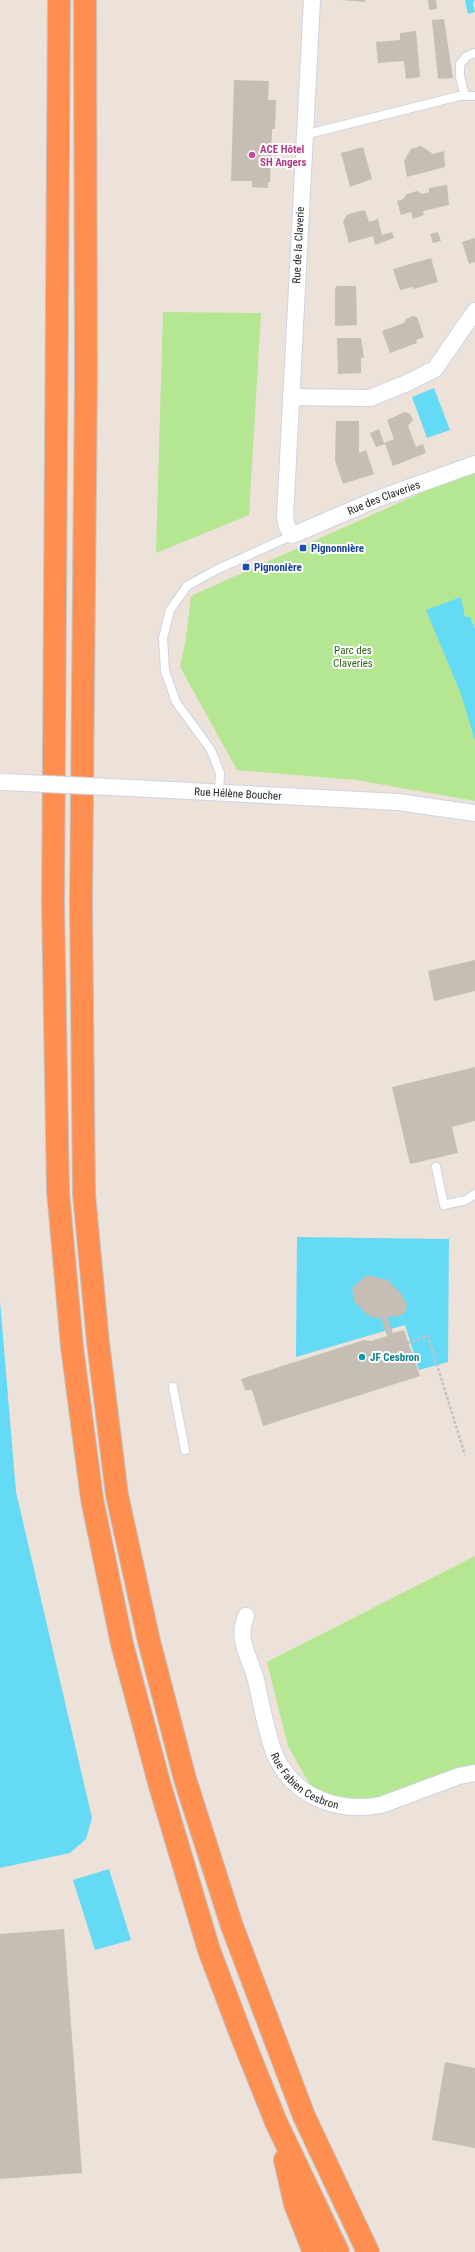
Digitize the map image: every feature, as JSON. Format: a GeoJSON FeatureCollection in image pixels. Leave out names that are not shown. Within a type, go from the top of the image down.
{"type":"FeatureCollection","features":[{"type":"Feature","properties":{"kind":"highway"},"geometry":{"type":"LineString","coordinates":[[59,0],[53,903],[58,1191],[72,1347],[92,1499],[126,1659],[160,1786],[209,1950],[276,2122],[338,2252]]}},
{"type":"Feature","properties":{"kind":"highway"},"geometry":{"type":"LineString","coordinates":[[85,0],[84,85],[86,376],[81,903],[84,1194],[98,1342],[117,1495],[149,1641],[185,1779],[232,1926],[304,2116],[368,2252]]}},
{"type":"Feature","properties":{"kind":"highway"},"geometry":{"type":"LineString","coordinates":[[84,85],[97,21],[98,0]]}},
{"type":"Feature","properties":{"kind":"highway"},"geometry":{"type":"LineString","coordinates":[[276,2122],[295,2204],[314,2252]]}},
{"type":"Feature","properties":{"kind":"street","name":"Rue de la Claverie"},"geometry":{"type":"LineString","coordinates":[[293,535],[287,528],[285,517],[312,0]]}},
{"type":"Feature","properties":{"kind":"street"},"geometry":{"type":"LineString","coordinates":[[291,397],[370,398],[407,383],[435,369],[475,311]]}},
{"type":"Feature","properties":{"kind":"street","name":"Rue des Claveries"},"geometry":{"type":"LineString","coordinates":[[293,535],[377,499],[475,464]]}},
{"type":"Feature","properties":{"kind":"street","name":"Rue Hélène Boucher"},"geometry":{"type":"LineString","coordinates":[[1,782],[398,802],[475,813]]}},
{"type":"Feature","properties":{"kind":"street","name":"Rue Fabien Cesbron"},"geometry":{"type":"LineString","coordinates":[[246,1616],[241,1628],[242,1638],[252,1664],[275,1756],[292,1780],[303,1790],[329,1804],[355,1808],[368,1808],[381,1805],[459,1776],[475,1773]]}},
{"type":"Feature","properties":{"kind":"lane"},"geometry":{"type":"LineString","coordinates":[[465,96],[460,77],[460,64],[468,56],[475,53]]}},
{"type":"Feature","properties":{"kind":"lane"},"geometry":{"type":"LineString","coordinates":[[304,135],[459,96],[475,96]]}},
{"type":"Feature","properties":{"kind":"lane"},"geometry":{"type":"LineString","coordinates":[[219,793],[220,773],[211,750],[176,702],[165,671],[163,638],[170,610],[187,586],[218,569],[293,535]]}},
{"type":"Feature","properties":{"kind":"lane"},"geometry":{"type":"LineString","coordinates":[[436,1167],[444,1205],[466,1200],[475,1194]]}},
{"type":"Feature","properties":{"kind":"lane"},"geometry":{"type":"LineString","coordinates":[[173,1387],[185,1450]]}},
{"type":"Feature","properties":{"kind":"path"},"geometry":{"type":"LineString","coordinates":[[408,1343],[428,1336],[465,1456]]}},
{"type":"Feature","properties":{"kind":"green space"},"geometry":{"type":"Polygon","coordinates":[[[163,312],[261,313],[249,515],[156,553],[163,312]]]}},
{"type":"Feature","properties":{"kind":"green space","name":"Parc des Claveries"},"geometry":{"type":"Polygon","coordinates":[[[475,472],[475,801],[356,780],[237,770],[180,667],[186,638],[191,596],[423,492],[475,472]]]}},
{"type":"Feature","properties":{"kind":"green space"},"geometry":{"type":"Polygon","coordinates":[[[475,1556],[475,1764],[375,1800],[332,1796],[312,1788],[288,1746],[267,1662],[475,1556]]]}},
{"type":"Feature","properties":{"kind":"water"},"geometry":{"type":"Polygon","coordinates":[[[465,0],[475,0],[473,4],[475,12],[468,14],[465,0]]]}},
{"type":"Feature","properties":{"kind":"water"},"geometry":{"type":"Polygon","coordinates":[[[434,388],[450,430],[427,438],[412,397],[434,388]]]}},
{"type":"Feature","properties":{"kind":"water"},"geometry":{"type":"Polygon","coordinates":[[[461,597],[465,617],[470,617],[475,629],[475,741],[461,694],[426,610],[461,597]]]}},
{"type":"Feature","properties":{"kind":"water"},"geometry":{"type":"Polygon","coordinates":[[[297,1237],[449,1239],[448,1362],[419,1370],[405,1325],[296,1357],[297,1237]]]}},
{"type":"Feature","properties":{"kind":"water"},"geometry":{"type":"Polygon","coordinates":[[[0,1301],[16,1492],[92,1818],[86,1839],[70,1853],[0,1868],[0,1301]]]}},
{"type":"Feature","properties":{"kind":"water"},"geometry":{"type":"Polygon","coordinates":[[[109,1869],[131,1940],[95,1950],[73,1880],[109,1869]]]}},
{"type":"Feature","properties":{"kind":"building"},"geometry":{"type":"Polygon","coordinates":[[[342,0],[365,0],[365,2],[342,0]]]}},
{"type":"Feature","properties":{"kind":"building"},"geometry":{"type":"Polygon","coordinates":[[[428,0],[436,0],[437,9],[429,10],[428,0]]]}},
{"type":"Feature","properties":{"kind":"building"},"geometry":{"type":"Polygon","coordinates":[[[444,19],[453,78],[438,79],[432,20],[444,19]]]}},
{"type":"Feature","properties":{"kind":"building"},"geometry":{"type":"Polygon","coordinates":[[[416,31],[420,77],[406,79],[404,61],[378,63],[376,42],[400,40],[400,33],[416,31]]]}},
{"type":"Feature","properties":{"kind":"building","name":"ACE Hôtel SH Angers"},"geometry":{"type":"Polygon","coordinates":[[[234,80],[269,81],[268,100],[276,100],[275,129],[272,129],[270,182],[268,182],[268,188],[252,187],[252,181],[231,181],[234,80]]]}},
{"type":"Feature","properties":{"kind":"building"},"geometry":{"type":"Polygon","coordinates":[[[421,146],[433,154],[444,151],[445,167],[407,177],[404,161],[411,149],[421,146]]]}},
{"type":"Feature","properties":{"kind":"building"},"geometry":{"type":"Polygon","coordinates":[[[363,147],[372,179],[350,187],[341,153],[363,147]]]}},
{"type":"Feature","properties":{"kind":"building"},"geometry":{"type":"Polygon","coordinates":[[[447,185],[449,205],[423,211],[424,215],[413,219],[411,212],[401,215],[397,201],[403,199],[407,194],[417,191],[422,194],[429,192],[429,188],[447,185]]]}},
{"type":"Feature","properties":{"kind":"building"},"geometry":{"type":"Polygon","coordinates":[[[365,210],[369,222],[378,219],[382,235],[392,232],[394,238],[375,245],[373,236],[349,243],[343,221],[348,214],[365,210]]]}},
{"type":"Feature","properties":{"kind":"building"},"geometry":{"type":"Polygon","coordinates":[[[438,232],[441,241],[433,243],[430,234],[438,232]]]}},
{"type":"Feature","properties":{"kind":"building"},"geometry":{"type":"Polygon","coordinates":[[[475,238],[475,262],[469,264],[462,242],[475,238]]]}},
{"type":"Feature","properties":{"kind":"building"},"geometry":{"type":"Polygon","coordinates":[[[431,258],[438,282],[413,289],[412,287],[400,290],[393,269],[431,258]]]}},
{"type":"Feature","properties":{"kind":"building"},"geometry":{"type":"Polygon","coordinates":[[[337,286],[356,286],[357,325],[335,326],[335,289],[337,286]]]}},
{"type":"Feature","properties":{"kind":"building"},"geometry":{"type":"Polygon","coordinates":[[[413,316],[417,317],[424,337],[416,340],[417,343],[390,353],[382,331],[404,323],[406,319],[413,316]]]}},
{"type":"Feature","properties":{"kind":"building"},"geometry":{"type":"Polygon","coordinates":[[[337,338],[361,338],[364,358],[361,358],[361,373],[338,374],[337,338]]]}},
{"type":"Feature","properties":{"kind":"building"},"geometry":{"type":"Polygon","coordinates":[[[405,412],[410,414],[413,420],[408,426],[416,447],[423,444],[426,453],[393,466],[385,444],[376,447],[370,433],[379,429],[384,443],[394,439],[387,420],[405,412]]]}},
{"type":"Feature","properties":{"kind":"building"},"geometry":{"type":"Polygon","coordinates":[[[336,421],[359,421],[359,453],[366,450],[374,474],[343,484],[335,461],[336,421]]]}},
{"type":"Feature","properties":{"kind":"building"},"geometry":{"type":"Polygon","coordinates":[[[475,960],[475,991],[434,1001],[428,971],[475,960]]]}},
{"type":"Feature","properties":{"kind":"building"},"geometry":{"type":"Polygon","coordinates":[[[475,1067],[475,1121],[452,1127],[458,1153],[410,1164],[392,1087],[475,1067]]]}},
{"type":"Feature","properties":{"kind":"building","name":"JF Cesbron"},"geometry":{"type":"Polygon","coordinates":[[[367,1275],[388,1280],[402,1295],[407,1305],[405,1312],[400,1316],[387,1317],[393,1333],[404,1330],[420,1376],[263,1426],[252,1390],[245,1390],[241,1379],[364,1340],[371,1341],[387,1336],[381,1318],[375,1318],[366,1314],[354,1301],[352,1288],[367,1275]]]}},
{"type":"Feature","properties":{"kind":"building"},"geometry":{"type":"Polygon","coordinates":[[[64,1929],[82,2173],[0,2179],[0,1934],[64,1929]]]}},
{"type":"Feature","properties":{"kind":"building"},"geometry":{"type":"Polygon","coordinates":[[[445,2062],[475,2068],[475,2148],[432,2140],[445,2062]]]}},
{"type":"Feature","properties":{"kind":"place","name":"ACE Hôtel SH Angers"},"geometry":{"type":"Point","coordinates":[252,155]}},
{"type":"Feature","properties":{"kind":"place","name":"Pignonnière"},"geometry":{"type":"Point","coordinates":[303,548]}},
{"type":"Feature","properties":{"kind":"place","name":"Pignonière"},"geometry":{"type":"Point","coordinates":[246,567]}},
{"type":"Feature","properties":{"kind":"place","name":"JF Cesbron"},"geometry":{"type":"Point","coordinates":[362,1357]}}]}
